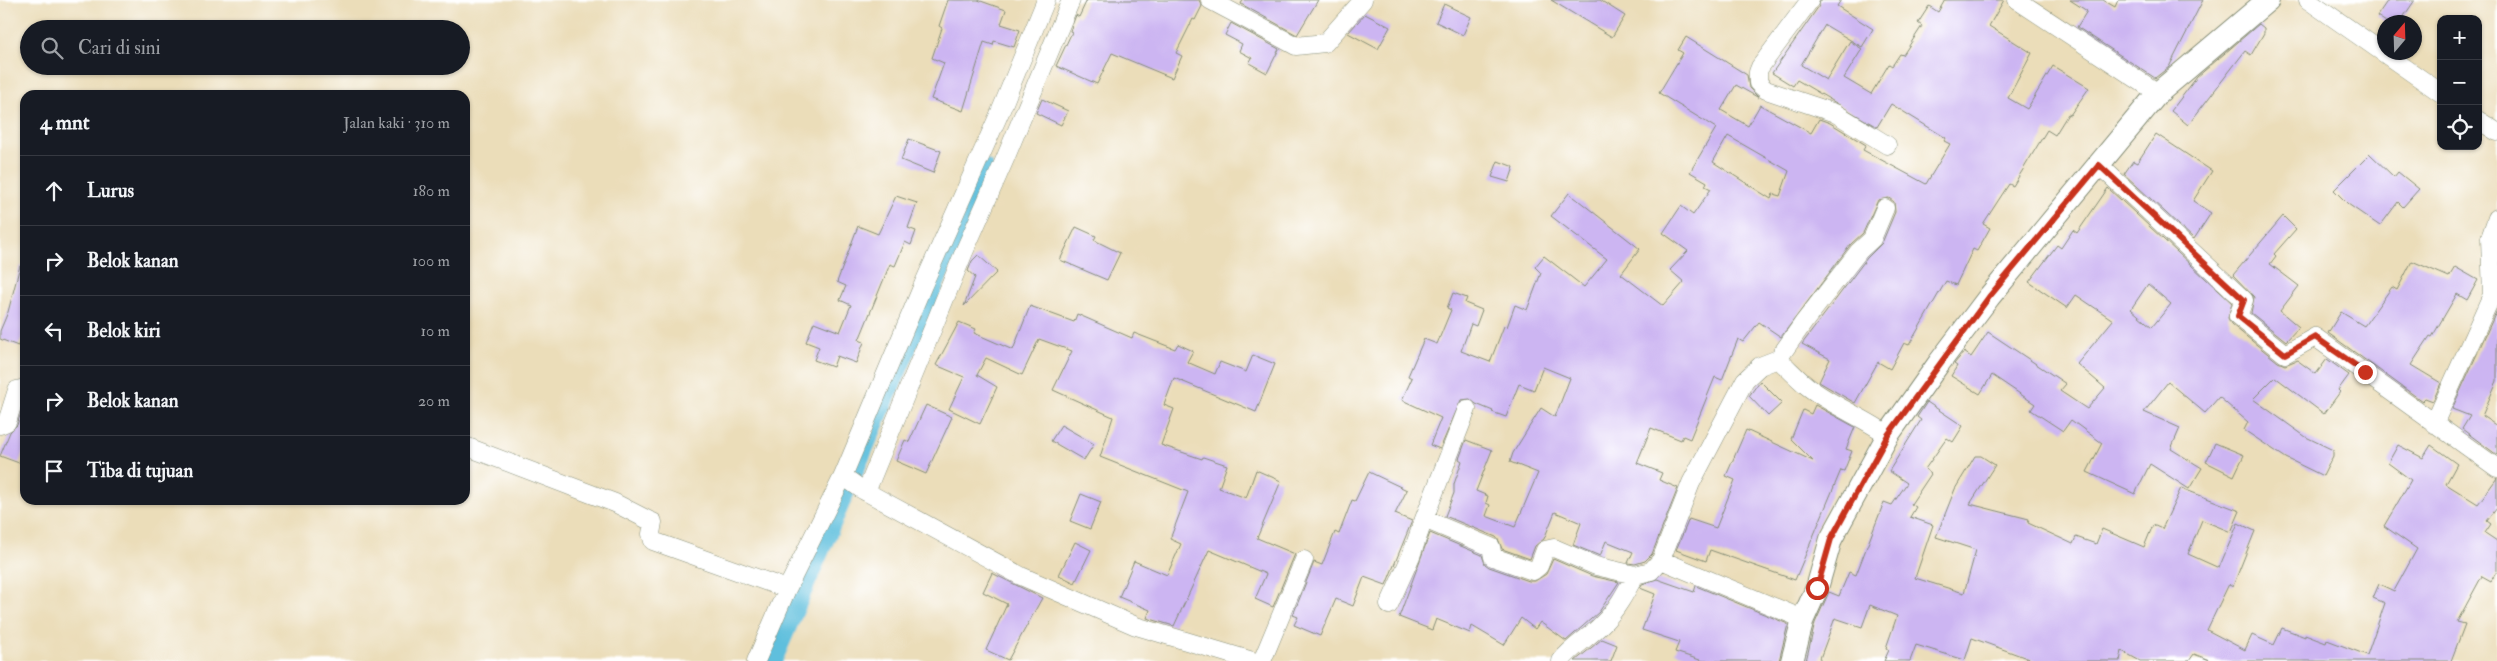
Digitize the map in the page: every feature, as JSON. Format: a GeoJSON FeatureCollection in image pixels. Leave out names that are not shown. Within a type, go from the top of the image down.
{"type":"FeatureCollection","features":[{"type":"Feature","properties":{"kind":"street"},"geometry":{"type":"LineString","coordinates":[[855,485],[923,285],[1001,110],[1046,0]]}},
{"type":"Feature","properties":{"kind":"street"},"geometry":{"type":"LineString","coordinates":[[756,661],[787,589],[855,485],[964,252],[1071,0]]}},
{"type":"Feature","properties":{"kind":"street"},"geometry":{"type":"LineString","coordinates":[[1210,0],[1296,46],[1325,43],[1363,0]]}},
{"type":"Feature","properties":{"kind":"street"},"geometry":{"type":"LineString","coordinates":[[1810,0],[1760,67],[1758,83],[1766,90],[1835,113],[1887,145]]}},
{"type":"Feature","properties":{"kind":"street"},"geometry":{"type":"LineString","coordinates":[[2017,0],[2158,93]]}},
{"type":"Feature","properties":{"kind":"street"},"geometry":{"type":"LineString","coordinates":[[1792,661],[1803,619],[1817,588],[1831,539],[1888,435],[1989,297],[2158,93],[2268,0]]}},
{"type":"Feature","properties":{"kind":"street"},"geometry":{"type":"LineString","coordinates":[[2308,0],[2437,91]]}},
{"type":"Feature","properties":{"kind":"street"},"geometry":{"type":"LineString","coordinates":[[2482,123],[2497,132]]}},
{"type":"Feature","properties":{"kind":"street"},"geometry":{"type":"LineString","coordinates":[[2099,165],[2244,300],[2238,316],[2285,354],[2315,337],[2497,468]]}},
{"type":"Feature","properties":{"kind":"street"},"geometry":{"type":"LineString","coordinates":[[1424,518],[1491,547],[1493,557],[1527,570],[1533,570],[1539,566],[1545,550],[1554,548],[1596,566],[1635,575],[1651,571],[1661,560],[1691,483],[1745,380],[1760,366],[1778,359],[1859,250],[1872,239],[1885,208]]}},
{"type":"Feature","properties":{"kind":"street"},"geometry":{"type":"LineString","coordinates":[[2434,424],[2494,296],[2490,238],[2497,218]]}},
{"type":"Feature","properties":{"kind":"street"},"geometry":{"type":"LineString","coordinates":[[1778,359],[1808,387],[1850,412],[1864,418],[1888,435]]}},
{"type":"Feature","properties":{"kind":"street"},"geometry":{"type":"LineString","coordinates":[[0,425],[6,422],[17,390],[20,389]]}},
{"type":"Feature","properties":{"kind":"street"},"geometry":{"type":"LineString","coordinates":[[1389,605],[1411,556],[1467,409]]}},
{"type":"Feature","properties":{"kind":"street"},"geometry":{"type":"LineString","coordinates":[[470,448],[615,504],[654,522],[651,534],[653,541],[787,589]]}},
{"type":"Feature","properties":{"kind":"street"},"geometry":{"type":"LineString","coordinates":[[855,485],[1030,580],[1136,626],[1253,661]]}},
{"type":"Feature","properties":{"kind":"street"},"geometry":{"type":"LineString","coordinates":[[1262,661],[1304,560]]}},
{"type":"Feature","properties":{"kind":"street"},"geometry":{"type":"LineString","coordinates":[[1661,560],[1803,619]]}},
{"type":"Feature","properties":{"kind":"street"},"geometry":{"type":"LineString","coordinates":[[1561,661],[1569,651],[1587,639],[1604,623],[1635,575]]}},
{"type":"Feature","properties":{"kind":"building"},"geometry":{"type":"Polygon","coordinates":[[[948,0],[978,0],[1006,10],[1001,24],[1020,30],[1014,47],[994,41],[993,45],[984,42],[963,111],[931,99],[944,63],[932,58],[942,28],[939,26],[948,0]]]}},
{"type":"Feature","properties":{"kind":"building"},"geometry":{"type":"Polygon","coordinates":[[[1087,0],[1199,0],[1202,6],[1195,20],[1193,19],[1176,53],[1182,56],[1172,78],[1112,53],[1097,84],[1056,66],[1072,32],[1070,31],[1076,15],[1079,17],[1087,0]]]}},
{"type":"Feature","properties":{"kind":"building"},"geometry":{"type":"Polygon","coordinates":[[[1243,0],[1318,0],[1297,35],[1241,4],[1243,0]]]}},
{"type":"Feature","properties":{"kind":"building"},"geometry":{"type":"Polygon","coordinates":[[[1551,0],[1600,0],[1625,16],[1612,37],[1551,0]]]}},
{"type":"Feature","properties":{"kind":"building"},"geometry":{"type":"Polygon","coordinates":[[[1820,0],[1841,0],[1837,6],[1873,29],[1862,47],[1825,25],[1801,65],[1826,80],[1850,41],[1862,49],[1844,78],[1871,94],[1889,64],[1892,66],[1900,54],[1903,55],[1922,26],[1918,23],[1929,6],[1938,12],[1945,0],[2004,0],[1989,26],[2032,53],[2008,98],[2027,109],[2053,66],[2089,88],[2070,115],[2068,114],[2055,135],[2047,130],[2013,186],[2009,184],[1983,224],[1990,228],[1977,251],[1973,249],[1956,285],[1946,281],[1909,345],[1904,343],[1890,369],[1878,362],[1855,403],[1819,382],[1830,359],[1802,344],[1867,258],[1882,243],[1895,212],[1894,202],[1889,198],[1878,200],[1863,233],[1851,244],[1781,337],[1759,322],[1743,342],[1738,339],[1722,380],[1715,377],[1690,439],[1683,436],[1681,440],[1651,428],[1637,463],[1662,473],[1659,480],[1678,488],[1652,554],[1645,561],[1635,564],[1628,563],[1633,552],[1606,541],[1600,556],[1573,545],[1581,523],[1555,512],[1544,539],[1535,546],[1530,559],[1502,549],[1496,537],[1445,516],[1454,493],[1454,484],[1462,461],[1459,459],[1466,440],[1492,450],[1476,491],[1488,496],[1486,503],[1490,505],[1486,516],[1515,527],[1538,473],[1510,462],[1513,453],[1541,408],[1555,417],[1570,378],[1543,367],[1534,390],[1519,384],[1506,417],[1476,404],[1470,399],[1461,400],[1440,449],[1430,445],[1441,418],[1402,400],[1412,378],[1408,376],[1424,339],[1437,344],[1451,310],[1447,308],[1453,293],[1467,298],[1465,303],[1482,310],[1476,326],[1471,324],[1461,351],[1490,362],[1504,326],[1507,327],[1515,305],[1527,310],[1541,273],[1535,267],[1544,256],[1584,287],[1607,259],[1551,216],[1569,193],[1640,249],[1621,274],[1663,306],[1684,282],[1670,270],[1688,251],[1663,233],[1681,206],[1693,215],[1711,189],[1705,186],[1707,182],[1690,172],[1716,128],[1659,93],[1683,53],[1678,50],[1686,37],[1747,75],[1749,88],[1759,98],[1736,85],[1721,110],[1748,126],[1760,105],[1811,133],[1819,119],[1830,123],[1866,145],[1863,150],[1926,184],[1950,144],[1944,141],[1946,138],[1891,104],[1877,127],[1797,80],[1793,86],[1772,73],[1819,6],[1820,0]],[[1728,136],[1713,162],[1771,199],[1773,194],[1780,196],[1789,171],[1728,136]]]}},
{"type":"Feature","properties":{"kind":"building"},"geometry":{"type":"Polygon","coordinates":[[[2070,0],[2103,0],[2115,7],[2118,0],[2203,0],[2169,67],[2155,78],[2077,27],[2087,11],[2070,0]]]}},
{"type":"Feature","properties":{"kind":"building"},"geometry":{"type":"Polygon","coordinates":[[[2388,0],[2415,0],[2405,15],[2378,15],[2388,0]]]}},
{"type":"Feature","properties":{"kind":"building"},"geometry":{"type":"Polygon","coordinates":[[[1444,4],[1471,17],[1463,35],[1436,22],[1444,4]]]}},
{"type":"Feature","properties":{"kind":"building"},"geometry":{"type":"Polygon","coordinates":[[[1365,14],[1390,27],[1378,49],[1348,33],[1365,14]]]}},
{"type":"Feature","properties":{"kind":"building"},"geometry":{"type":"Polygon","coordinates":[[[1231,23],[1279,49],[1267,73],[1249,63],[1252,58],[1239,51],[1242,44],[1225,35],[1231,23]]]}},
{"type":"Feature","properties":{"kind":"building"},"geometry":{"type":"Polygon","coordinates":[[[2259,24],[2264,28],[2264,33],[2251,55],[2245,51],[2188,125],[2171,111],[2197,77],[2259,24]]]}},
{"type":"Feature","properties":{"kind":"building"},"geometry":{"type":"Polygon","coordinates":[[[1042,99],[1068,111],[1061,125],[1036,113],[1042,99]]]}},
{"type":"Feature","properties":{"kind":"building"},"geometry":{"type":"Polygon","coordinates":[[[2156,134],[2212,171],[2193,201],[2211,213],[2194,239],[2124,174],[2133,161],[2137,163],[2156,134]]]}},
{"type":"Feature","properties":{"kind":"building"},"geometry":{"type":"Polygon","coordinates":[[[909,139],[941,151],[933,173],[901,160],[909,139]]]}},
{"type":"Feature","properties":{"kind":"building"},"geometry":{"type":"Polygon","coordinates":[[[2370,154],[2394,177],[2398,172],[2419,189],[2403,207],[2398,202],[2380,226],[2348,204],[2334,190],[2370,154]]]}},
{"type":"Feature","properties":{"kind":"building"},"geometry":{"type":"Polygon","coordinates":[[[1498,161],[1514,167],[1509,182],[1492,177],[1498,161]]]}},
{"type":"Feature","properties":{"kind":"building"},"geometry":{"type":"Polygon","coordinates":[[[2108,188],[2232,303],[2228,318],[2231,324],[2278,362],[2285,365],[2297,360],[2316,374],[2327,359],[2349,375],[2338,390],[2340,392],[2324,414],[2275,377],[2253,399],[2306,437],[2333,450],[2333,456],[2323,476],[2286,458],[2244,430],[2248,422],[2219,397],[2205,413],[2168,382],[2144,412],[2180,428],[2171,449],[2202,468],[2189,489],[2150,464],[2135,494],[2087,472],[2102,443],[2071,420],[2063,431],[2031,410],[2035,404],[1992,375],[1980,394],[1951,376],[1957,366],[1954,364],[1964,352],[1971,357],[1988,332],[2066,384],[2060,391],[2087,409],[2105,388],[2077,364],[2113,320],[2076,295],[2067,308],[2029,282],[2057,245],[2061,248],[2073,230],[2077,233],[2108,188]],[[2148,284],[2131,309],[2152,327],[2171,304],[2148,284]]]}},
{"type":"Feature","properties":{"kind":"building"},"geometry":{"type":"Polygon","coordinates":[[[896,196],[917,203],[908,228],[916,231],[911,245],[905,242],[895,266],[890,264],[859,340],[864,342],[856,363],[837,356],[833,367],[814,360],[819,347],[806,342],[814,322],[840,332],[851,305],[840,300],[846,286],[837,282],[858,226],[878,234],[896,196]]]}},
{"type":"Feature","properties":{"kind":"building"},"geometry":{"type":"Polygon","coordinates":[[[2283,216],[2296,229],[2274,254],[2276,256],[2270,264],[2299,286],[2280,311],[2299,327],[2286,341],[2251,313],[2254,297],[2233,275],[2283,216]]]}},
{"type":"Feature","properties":{"kind":"building"},"geometry":{"type":"Polygon","coordinates":[[[1076,227],[1096,236],[1094,240],[1120,253],[1107,280],[1060,260],[1076,227]]]}},
{"type":"Feature","properties":{"kind":"building"},"geometry":{"type":"Polygon","coordinates":[[[978,255],[997,272],[964,306],[975,277],[968,271],[972,261],[978,255]]]}},
{"type":"Feature","properties":{"kind":"building"},"geometry":{"type":"Polygon","coordinates":[[[2412,261],[2449,277],[2455,267],[2478,280],[2467,300],[2457,294],[2432,337],[2430,336],[2411,365],[2441,383],[2433,401],[2425,398],[2422,401],[2328,333],[2341,312],[2364,326],[2392,287],[2397,290],[2412,261]]]}},
{"type":"Feature","properties":{"kind":"building"},"geometry":{"type":"Polygon","coordinates":[[[20,266],[20,342],[18,346],[0,339],[0,331],[8,312],[20,266]]]}},
{"type":"Feature","properties":{"kind":"building"},"geometry":{"type":"Polygon","coordinates":[[[1030,306],[1074,322],[1077,314],[1132,338],[1134,333],[1175,349],[1178,344],[1193,351],[1187,362],[1215,374],[1220,362],[1246,372],[1253,355],[1275,364],[1256,412],[1174,378],[1164,405],[1174,409],[1161,445],[1202,459],[1203,457],[1227,465],[1219,488],[1246,498],[1256,470],[1281,481],[1257,538],[1295,554],[1273,607],[1255,599],[1266,574],[1209,550],[1174,626],[1147,618],[1150,610],[1119,597],[1134,561],[1167,575],[1181,544],[1170,539],[1188,492],[1100,457],[1113,417],[1053,390],[1072,351],[1039,339],[1022,375],[986,358],[977,375],[997,387],[980,424],[949,409],[964,377],[936,365],[959,322],[976,329],[974,333],[1013,350],[1030,306]]]}},
{"type":"Feature","properties":{"kind":"building"},"geometry":{"type":"Polygon","coordinates":[[[2497,310],[2497,381],[2482,416],[2497,426],[2497,455],[2462,429],[2470,416],[2452,409],[2497,310]]]}},
{"type":"Feature","properties":{"kind":"building"},"geometry":{"type":"Polygon","coordinates":[[[1760,381],[1782,403],[1768,416],[1749,396],[1760,381]]]}},
{"type":"Feature","properties":{"kind":"building"},"geometry":{"type":"Polygon","coordinates":[[[1927,402],[1963,426],[1953,442],[1947,438],[1925,469],[1931,474],[1911,504],[1916,507],[1910,517],[1933,525],[1915,578],[1964,593],[1976,550],[1936,537],[1955,489],[1975,456],[1981,456],[1995,465],[1970,504],[2029,519],[2028,523],[2073,544],[2076,537],[2096,544],[2102,529],[2144,547],[2153,525],[2162,529],[2181,488],[2240,511],[2231,532],[2202,520],[2188,554],[2219,568],[2238,523],[2255,531],[2233,586],[2229,584],[2207,630],[2245,650],[2252,635],[2274,645],[2282,628],[2326,643],[2327,640],[2367,655],[2385,603],[2373,598],[2379,584],[2394,591],[2417,549],[2384,526],[2411,480],[2388,463],[2398,445],[2423,458],[2431,445],[2457,464],[2446,484],[2478,504],[2497,478],[2497,508],[2487,521],[2491,524],[2485,533],[2497,541],[2497,571],[2491,581],[2482,576],[2457,622],[2465,624],[2451,661],[2212,661],[2194,654],[2189,661],[2140,661],[2122,651],[2120,661],[2035,661],[1972,638],[1965,660],[1916,645],[1910,661],[1884,661],[1889,650],[1886,648],[1897,616],[1870,605],[1862,627],[1835,618],[1819,661],[1806,661],[1815,623],[1829,592],[1839,596],[1849,572],[1856,575],[1884,502],[1892,505],[1907,483],[1889,471],[1921,420],[1917,417],[1927,402]]]}},
{"type":"Feature","properties":{"kind":"building"},"geometry":{"type":"Polygon","coordinates":[[[926,405],[952,417],[926,474],[896,461],[905,440],[909,442],[926,405]]]}},
{"type":"Feature","properties":{"kind":"building"},"geometry":{"type":"Polygon","coordinates":[[[1815,405],[1855,427],[1846,449],[1852,451],[1844,471],[1841,470],[1795,580],[1710,550],[1706,561],[1676,550],[1689,519],[1716,528],[1735,480],[1726,476],[1746,430],[1813,461],[1791,439],[1803,410],[1811,414],[1815,405]]]}},
{"type":"Feature","properties":{"kind":"building"},"geometry":{"type":"Polygon","coordinates":[[[20,416],[19,463],[0,456],[10,432],[17,425],[20,416]]]}},
{"type":"Feature","properties":{"kind":"building"},"geometry":{"type":"Polygon","coordinates":[[[1061,425],[1094,444],[1084,460],[1051,441],[1061,425]]]}},
{"type":"Feature","properties":{"kind":"building"},"geometry":{"type":"Polygon","coordinates":[[[2215,443],[2244,455],[2234,476],[2206,462],[2215,443]]]}},
{"type":"Feature","properties":{"kind":"building"},"geometry":{"type":"Polygon","coordinates":[[[1369,472],[1407,490],[1395,514],[1412,521],[1386,585],[1364,577],[1353,606],[1336,599],[1320,636],[1294,625],[1298,617],[1293,615],[1314,562],[1322,565],[1335,532],[1339,534],[1352,500],[1355,501],[1369,472]]]}},
{"type":"Feature","properties":{"kind":"building"},"geometry":{"type":"Polygon","coordinates":[[[1081,494],[1101,502],[1090,529],[1070,521],[1081,494]]]}},
{"type":"Feature","properties":{"kind":"building"},"geometry":{"type":"Polygon","coordinates":[[[1430,533],[1482,555],[1485,564],[1489,567],[1529,581],[1535,581],[1546,574],[1553,559],[1592,576],[1619,582],[1599,612],[1566,641],[1540,622],[1535,629],[1521,618],[1504,645],[1472,626],[1470,633],[1436,619],[1432,630],[1399,617],[1430,533]]]}},
{"type":"Feature","properties":{"kind":"building"},"geometry":{"type":"Polygon","coordinates":[[[1075,542],[1091,550],[1075,583],[1059,575],[1075,542]]]}},
{"type":"Feature","properties":{"kind":"building"},"geometry":{"type":"Polygon","coordinates":[[[992,573],[1042,598],[1008,660],[986,650],[1007,604],[983,592],[992,573]]]}},
{"type":"Feature","properties":{"kind":"building"},"geometry":{"type":"Polygon","coordinates":[[[1657,579],[1694,592],[1696,586],[1788,624],[1779,661],[1703,661],[1675,652],[1679,642],[1642,630],[1655,594],[1640,588],[1642,584],[1657,579]]]}},
{"type":"Feature","properties":{"kind":"building"},"geometry":{"type":"Polygon","coordinates":[[[1602,639],[1617,645],[1611,661],[1575,661],[1602,639]]]}},
{"type":"Feature","properties":{"kind":"waterway"},"geometry":{"type":"LineString","coordinates":[[772,661],[984,169]]}},
{"type":"Feature","properties":{"kind":"route"},"geometry":{"type":"LineString","coordinates":[[1817,588],[1831,539],[1888,435],[1989,297],[2099,165],[2244,300],[2238,316],[2285,354],[2315,337],[2365,372]]}}]}
